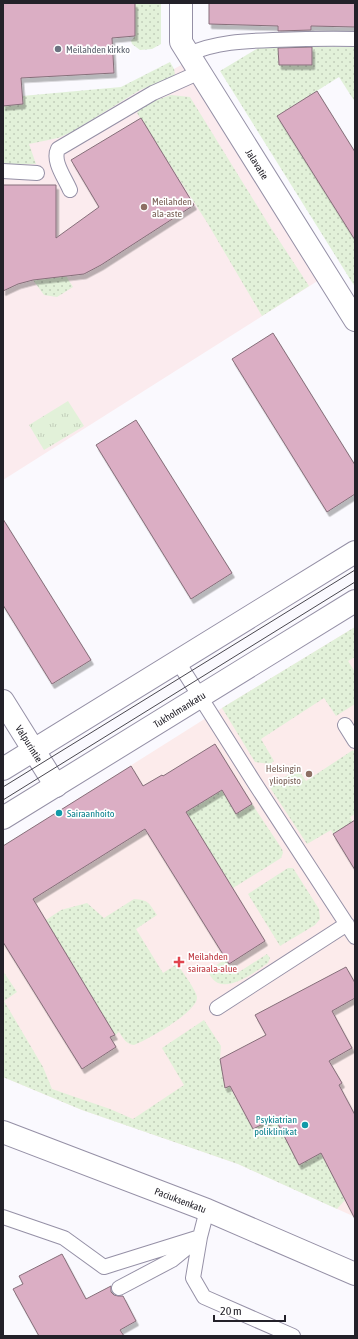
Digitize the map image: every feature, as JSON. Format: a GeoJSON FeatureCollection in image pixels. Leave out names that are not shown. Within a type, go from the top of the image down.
{"type":"FeatureCollection","features":[{"type":"Feature","properties":{"kind":"main road","name":"Jalavatie"},"geometry":{"type":"LineString","coordinates":[[181,3],[181,42],[355,320]]}},
{"type":"Feature","properties":{"kind":"main road"},"geometry":{"type":"LineString","coordinates":[[3,769],[355,552]]}},
{"type":"Feature","properties":{"kind":"main road","name":"Tukholmankatu"},"geometry":{"type":"LineString","coordinates":[[3,818],[355,601]]}},
{"type":"Feature","properties":{"kind":"main road","name":"Valpurintie"},"geometry":{"type":"LineString","coordinates":[[3,701],[56,786]]}},
{"type":"Feature","properties":{"kind":"main road","name":"Paciuksenkatu"},"geometry":{"type":"LineString","coordinates":[[3,1132],[207,1210],[355,1274]]}},
{"type":"Feature","properties":{"kind":"lane"},"geometry":{"type":"LineString","coordinates":[[70,190],[57,161],[55,154],[58,149],[153,93],[194,63],[202,48],[233,42],[319,38],[355,39]]}},
{"type":"Feature","properties":{"kind":"lane"},"geometry":{"type":"LineString","coordinates":[[3,171],[37,173]]}},
{"type":"Feature","properties":{"kind":"lane"},"geometry":{"type":"LineString","coordinates":[[178,662],[355,937]]}},
{"type":"Feature","properties":{"kind":"lane"},"geometry":{"type":"LineString","coordinates":[[345,725],[355,741]]}},
{"type":"Feature","properties":{"kind":"lane"},"geometry":{"type":"LineString","coordinates":[[218,1008],[347,924]]}},
{"type":"Feature","properties":{"kind":"lane"},"geometry":{"type":"LineString","coordinates":[[207,1210],[200,1237],[193,1278],[204,1297],[293,1336]]}},
{"type":"Feature","properties":{"kind":"lane"},"geometry":{"type":"LineString","coordinates":[[3,1217],[64,1238],[104,1267],[200,1237]]}},
{"type":"Feature","properties":{"kind":"lane"},"geometry":{"type":"LineString","coordinates":[[119,1288],[172,1260],[200,1237]]}},
{"type":"Feature","properties":{"kind":"shaded area","name":"Meilahden ala-aste"},"geometry":{"type":"Polygon","coordinates":[[[192,59],[327,275],[3,480],[3,138],[47,140],[58,138],[72,132],[140,90],[172,78],[174,69],[192,59]]]}},
{"type":"Feature","properties":{"kind":"shaded area","name":"Meilahden sairaala-alue"},"geometry":{"type":"Polygon","coordinates":[[[355,627],[355,1217],[238,1164],[82,1110],[3,1077],[3,846],[222,708],[355,627]]]}},
{"type":"Feature","properties":{"kind":"green space"},"geometry":{"type":"Polygon","coordinates":[[[135,3],[161,3],[161,44],[152,49],[140,50],[132,44],[131,41],[135,36],[135,3]]]}},
{"type":"Feature","properties":{"kind":"green space"},"geometry":{"type":"Polygon","coordinates":[[[263,45],[355,47],[355,102],[339,77],[277,116],[355,240],[355,287],[220,71],[263,45]]]}},
{"type":"Feature","properties":{"kind":"green space"},"geometry":{"type":"Polygon","coordinates":[[[170,62],[175,74],[172,78],[140,90],[72,132],[58,138],[29,144],[36,164],[3,165],[3,106],[23,104],[22,96],[121,87],[170,62]]]}},
{"type":"Feature","properties":{"kind":"green space"},"geometry":{"type":"Polygon","coordinates":[[[171,95],[190,97],[269,225],[309,286],[262,316],[208,224],[137,113],[142,105],[171,95]]]}},
{"type":"Feature","properties":{"kind":"green space"},"geometry":{"type":"Polygon","coordinates":[[[66,276],[73,287],[57,297],[44,295],[33,280],[66,276]]]}},
{"type":"Feature","properties":{"kind":"green space"},"geometry":{"type":"Polygon","coordinates":[[[68,401],[84,426],[44,450],[29,425],[68,401]]]}},
{"type":"Feature","properties":{"kind":"green space"},"geometry":{"type":"Polygon","coordinates":[[[355,627],[355,657],[348,661],[355,672],[355,704],[336,716],[324,698],[261,739],[274,761],[270,764],[255,762],[222,708],[355,627]]]}},
{"type":"Feature","properties":{"kind":"green space"},"geometry":{"type":"Polygon","coordinates":[[[353,750],[355,753],[355,814],[350,817],[353,822],[333,834],[331,830],[307,844],[269,786],[298,769],[306,781],[353,750]]]}},
{"type":"Feature","properties":{"kind":"green space"},"geometry":{"type":"Polygon","coordinates":[[[222,790],[236,813],[252,804],[282,849],[283,853],[281,858],[233,888],[186,812],[222,790]]]}},
{"type":"Feature","properties":{"kind":"green space"},"geometry":{"type":"Polygon","coordinates":[[[288,868],[293,868],[319,909],[320,919],[315,925],[280,946],[248,894],[288,868]]]}},
{"type":"Feature","properties":{"kind":"green space"},"geometry":{"type":"Polygon","coordinates":[[[134,899],[146,901],[157,915],[136,929],[163,973],[177,964],[192,985],[197,997],[190,1010],[181,1017],[150,1037],[134,1045],[127,1042],[119,1032],[115,1035],[46,920],[61,910],[87,903],[104,918],[134,899]]]}},
{"type":"Feature","properties":{"kind":"green space"},"geometry":{"type":"Polygon","coordinates":[[[267,954],[270,958],[268,963],[244,978],[230,984],[216,982],[207,971],[226,959],[236,974],[267,954]]]}},
{"type":"Feature","properties":{"kind":"green space"},"geometry":{"type":"Polygon","coordinates":[[[3,971],[17,992],[4,1001],[43,1067],[52,1089],[110,1109],[133,1119],[184,1085],[162,1048],[204,1020],[221,1046],[220,1059],[227,1071],[222,1074],[225,1088],[229,1086],[253,1129],[273,1114],[320,1151],[345,1200],[337,1209],[238,1164],[82,1110],[3,1077],[3,971]]]}},
{"type":"Feature","properties":{"kind":"building","name":"Meilahden kirkko"},"geometry":{"type":"Polygon","coordinates":[[[3,3],[135,3],[135,36],[112,38],[114,73],[21,78],[23,104],[3,106],[3,3]]]}},
{"type":"Feature","properties":{"kind":"building"},"geometry":{"type":"Polygon","coordinates":[[[209,3],[355,3],[355,27],[311,26],[311,30],[278,31],[278,26],[209,24],[209,3]]]}},
{"type":"Feature","properties":{"kind":"building"},"geometry":{"type":"Polygon","coordinates":[[[312,47],[312,65],[279,65],[278,48],[312,47]]]}},
{"type":"Feature","properties":{"kind":"building"},"geometry":{"type":"Polygon","coordinates":[[[317,91],[355,152],[355,240],[277,116],[317,91]]]}},
{"type":"Feature","properties":{"kind":"building"},"geometry":{"type":"Polygon","coordinates":[[[141,118],[194,205],[101,265],[84,274],[33,280],[18,284],[3,291],[3,185],[56,185],[56,238],[99,207],[71,160],[141,118]]]}},
{"type":"Feature","properties":{"kind":"building"},"geometry":{"type":"Polygon","coordinates":[[[273,333],[355,465],[355,494],[327,512],[232,359],[273,333]]]}},
{"type":"Feature","properties":{"kind":"building"},"geometry":{"type":"Polygon","coordinates":[[[136,420],[232,573],[191,599],[96,445],[136,420]]]}},
{"type":"Feature","properties":{"kind":"building"},"geometry":{"type":"Polygon","coordinates":[[[3,519],[91,660],[52,684],[3,605],[3,519]]]}},
{"type":"Feature","properties":{"kind":"building"},"geometry":{"type":"Polygon","coordinates":[[[215,744],[252,804],[236,814],[222,790],[186,812],[265,941],[229,964],[145,829],[33,899],[115,1035],[110,1037],[116,1047],[82,1069],[3,942],[3,846],[131,766],[143,786],[162,775],[163,776],[215,744]]]}},
{"type":"Feature","properties":{"kind":"building"},"geometry":{"type":"Polygon","coordinates":[[[355,820],[355,870],[333,834],[355,820]]]}},
{"type":"Feature","properties":{"kind":"building"},"geometry":{"type":"Polygon","coordinates":[[[346,967],[355,983],[355,998],[332,1011],[352,1048],[329,1061],[342,1083],[339,1085],[355,1115],[355,1219],[321,1153],[299,1165],[275,1118],[253,1129],[230,1086],[225,1088],[220,1059],[266,1035],[255,1015],[346,967]]]}},
{"type":"Feature","properties":{"kind":"building"},"geometry":{"type":"Polygon","coordinates":[[[62,1254],[86,1299],[111,1286],[111,1292],[114,1295],[123,1296],[136,1321],[120,1330],[124,1336],[39,1336],[13,1289],[23,1284],[19,1276],[62,1254]]]}},
{"type":"Feature","properties":{"kind":"tram line"},"geometry":{"type":"LineString","coordinates":[[3,787],[355,570]]}},
{"type":"Feature","properties":{"kind":"tram line"},"geometry":{"type":"LineString","coordinates":[[3,800],[355,582]]}},
{"type":"Feature","properties":{"kind":"place","name":"Meilahden kirkko"},"geometry":{"type":"Point","coordinates":[58,49]}},
{"type":"Feature","properties":{"kind":"place","name":"Meilahden ala-aste"},"geometry":{"type":"Point","coordinates":[144,207]}},
{"type":"Feature","properties":{"kind":"place","name":"Helsingin yliopisto"},"geometry":{"type":"Point","coordinates":[309,774]}},
{"type":"Feature","properties":{"kind":"place","name":"Sairaanhoito"},"geometry":{"type":"Point","coordinates":[59,813]}},
{"type":"Feature","properties":{"kind":"place","name":"Meilahden sairaala-alue"},"geometry":{"type":"Point","coordinates":[179,962]}},
{"type":"Feature","properties":{"kind":"place","name":"Psykiatrian poliklinikat"},"geometry":{"type":"Point","coordinates":[305,1125]}}]}
